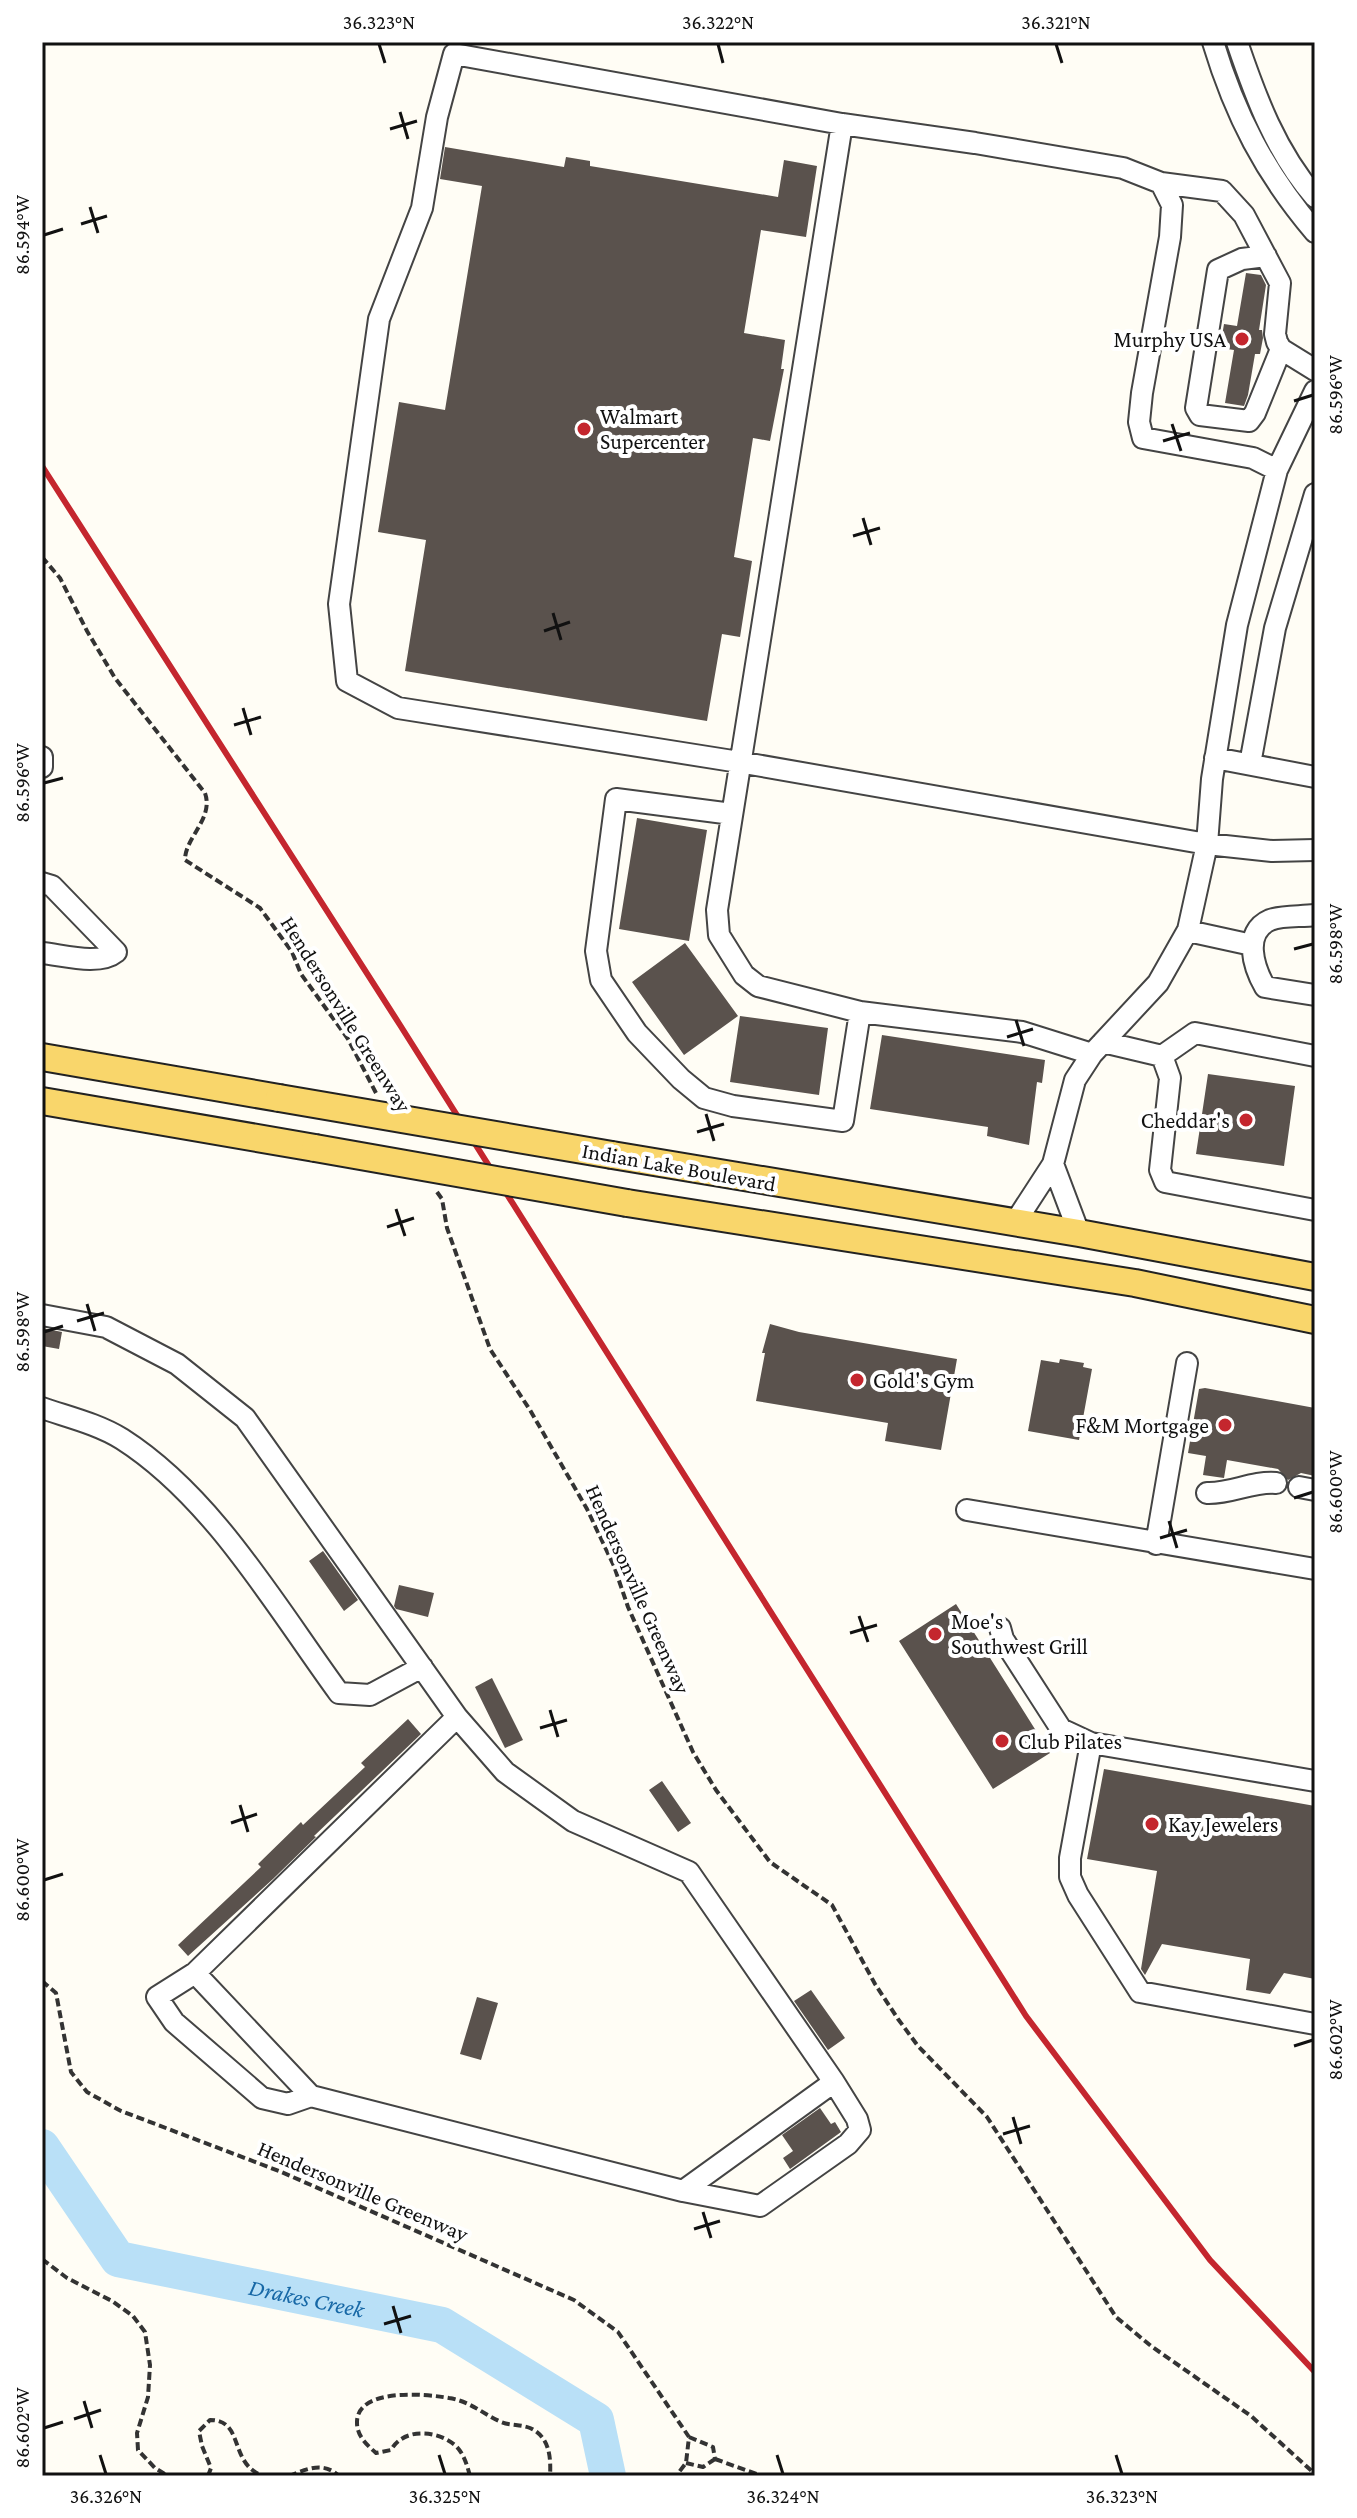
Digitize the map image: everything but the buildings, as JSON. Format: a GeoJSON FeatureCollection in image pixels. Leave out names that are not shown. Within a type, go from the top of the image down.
{"type":"FeatureCollection","features":[{"type":"Feature","properties":{"kind":"main road","name":"Indian Lake Boulevard"},"geometry":{"type":"LineString","coordinates":[[42,1057],[1079,1233],[1315,1277]]}},
{"type":"Feature","properties":{"kind":"main road","name":"Indian Lake Boulevard"},"geometry":{"type":"LineString","coordinates":[[42,1101],[627,1203],[1135,1283],[1315,1320]]}},
{"type":"Feature","properties":{"kind":"street"},"geometry":{"type":"LineString","coordinates":[[1213,42],[1226,86],[1249,138],[1284,195],[1315,232]]}},
{"type":"Feature","properties":{"kind":"street"},"geometry":{"type":"LineString","coordinates":[[1237,42],[1272,134],[1301,181],[1315,197]]}},
{"type":"Feature","properties":{"kind":"street"},"geometry":{"type":"LineString","coordinates":[[1315,370],[1281,349],[1275,334],[1280,283],[1244,215],[1222,191],[1161,183],[1123,168],[842,124],[454,54],[437,117],[422,208],[379,319],[339,604],[347,681],[398,708],[739,762],[1207,844],[1272,851],[1315,850]]}},
{"type":"Feature","properties":{"kind":"street"},"geometry":{"type":"LineString","coordinates":[[842,124],[739,762],[717,910],[719,935],[744,975],[758,986],[860,1012],[1022,1032],[1098,1048],[1162,1056],[1195,1033],[1315,1056]]}},
{"type":"Feature","properties":{"kind":"street"},"geometry":{"type":"LineString","coordinates":[[1161,183],[1172,205],[1170,237],[1142,393],[1139,422],[1143,438],[1253,458],[1277,470]]}},
{"type":"Feature","properties":{"kind":"street"},"geometry":{"type":"LineString","coordinates":[[1266,256],[1242,259],[1218,270],[1196,408],[1200,415],[1249,421],[1281,349]]}},
{"type":"Feature","properties":{"kind":"street"},"geometry":{"type":"LineString","coordinates":[[1014,1224],[1053,1164],[1075,1080],[1098,1048],[1158,983],[1188,931],[1207,844],[1215,758],[1237,625],[1277,470],[1315,391]]}},
{"type":"Feature","properties":{"kind":"street"},"geometry":{"type":"LineString","coordinates":[[1250,764],[1275,628],[1315,494]]}},
{"type":"Feature","properties":{"kind":"street"},"geometry":{"type":"LineString","coordinates":[[42,757],[42,767]]}},
{"type":"Feature","properties":{"kind":"street"},"geometry":{"type":"LineString","coordinates":[[1215,758],[1315,777]]}},
{"type":"Feature","properties":{"kind":"street"},"geometry":{"type":"LineString","coordinates":[[732,814],[616,799],[596,951],[601,980],[637,1033],[704,1098],[733,1106],[843,1121],[860,1012]]}},
{"type":"Feature","properties":{"kind":"street"},"geometry":{"type":"LineString","coordinates":[[42,883],[52,886],[116,952],[108,958],[91,959],[42,953]]}},
{"type":"Feature","properties":{"kind":"street"},"geometry":{"type":"LineString","coordinates":[[1315,915],[1273,919],[1261,925],[1252,945],[1256,972],[1265,987],[1315,995]]}},
{"type":"Feature","properties":{"kind":"street"},"geometry":{"type":"LineString","coordinates":[[1188,931],[1252,945]]}},
{"type":"Feature","properties":{"kind":"street"},"geometry":{"type":"LineString","coordinates":[[1162,1056],[1170,1078],[1160,1170],[1165,1182],[1315,1210]]}},
{"type":"Feature","properties":{"kind":"street"},"geometry":{"type":"LineString","coordinates":[[1053,1164],[1079,1233]]}},
{"type":"Feature","properties":{"kind":"street"},"geometry":{"type":"LineString","coordinates":[[42,1315],[106,1327],[177,1364],[245,1418],[457,1717],[505,1772],[573,1821],[689,1872],[834,2082],[857,2119],[860,2130],[848,2144],[760,2206],[683,2191],[311,2096],[195,1973]]}},
{"type":"Feature","properties":{"kind":"street"},"geometry":{"type":"LineString","coordinates":[[1156,1544],[1187,1363]]}},
{"type":"Feature","properties":{"kind":"street"},"geometry":{"type":"LineString","coordinates":[[42,1408],[119,1437],[179,1485],[222,1531],[339,1693],[370,1695],[422,1667]]}},
{"type":"Feature","properties":{"kind":"street"},"geometry":{"type":"LineString","coordinates":[[1207,1493],[1225,1492],[1264,1482],[1276,1483]]}},
{"type":"Feature","properties":{"kind":"street"},"geometry":{"type":"LineString","coordinates":[[967,1510],[1315,1569]]}},
{"type":"Feature","properties":{"kind":"street"},"geometry":{"type":"LineString","coordinates":[[1000,1628],[1003,1639],[1061,1729],[1091,1743],[1315,1781]]}},
{"type":"Feature","properties":{"kind":"street"},"geometry":{"type":"LineString","coordinates":[[311,2096],[288,2104],[262,2098],[174,2022],[157,1997],[195,1973],[457,1717]]}},
{"type":"Feature","properties":{"kind":"street"},"geometry":{"type":"LineString","coordinates":[[1091,1743],[1070,1858],[1070,1877],[1078,1895],[1140,1992],[1315,2024]]}},
{"type":"Feature","properties":{"kind":"street"},"geometry":{"type":"LineString","coordinates":[[683,2191],[834,2082]]}},
{"type":"Feature","properties":{"kind":"path","name":"Hendersonville Greenway"},"geometry":{"type":"LineString","coordinates":[[42,557],[60,578],[115,678],[205,793],[205,813],[183,857],[260,908],[292,952],[301,974],[348,1039],[384,1105]]}},
{"type":"Feature","properties":{"kind":"path","name":"Hendersonville Greenway"},"geometry":{"type":"LineString","coordinates":[[433,1186],[442,1199],[447,1228],[490,1349],[530,1410],[587,1509],[693,1752],[716,1790],[770,1862],[832,1905],[898,2019],[918,2046],[994,2127],[1116,2317],[1151,2346],[1251,2416],[1315,2474]]}},
{"type":"Feature","properties":{"kind":"path","name":"Hendersonville Greenway"},"geometry":{"type":"LineString","coordinates":[[42,1981],[56,1993],[71,2072],[87,2092],[121,2111],[279,2171],[574,2300],[618,2332],[689,2437],[713,2447],[715,2459]]}},
{"type":"Feature","properties":{"kind":"path"},"geometry":{"type":"LineString","coordinates":[[42,2259],[67,2278],[112,2301],[139,2321],[145,2332],[150,2365],[148,2397],[137,2433],[138,2450],[155,2468],[168,2476]]}},
{"type":"Feature","properties":{"kind":"path"},"geometry":{"type":"LineString","coordinates":[[470,2476],[465,2459],[456,2446],[427,2433],[403,2438],[391,2450],[376,2453],[362,2438],[357,2426],[358,2415],[366,2404],[396,2395],[451,2398],[473,2405],[501,2422],[531,2428],[544,2440],[550,2452],[550,2476]]}},
{"type":"Feature","properties":{"kind":"path"},"geometry":{"type":"LineString","coordinates":[[208,2476],[211,2468],[199,2431],[210,2420],[219,2420],[231,2429],[245,2465],[263,2476]]}},
{"type":"Feature","properties":{"kind":"path"},"geometry":{"type":"LineString","coordinates":[[676,2476],[686,2463],[689,2437]]}},
{"type":"Feature","properties":{"kind":"path","name":"Hendersonville Greenway"},"geometry":{"type":"LineString","coordinates":[[686,2463],[703,2467],[715,2459]]}},
{"type":"Feature","properties":{"kind":"path","name":"Hendersonville Greenway"},"geometry":{"type":"LineString","coordinates":[[715,2459],[762,2476]]}},
{"type":"Feature","properties":{"kind":"path"},"geometry":{"type":"LineString","coordinates":[[289,2476],[323,2466],[339,2476]]}},
{"type":"Feature","properties":{"kind":"waterway","name":"Drakes Creek"},"geometry":{"type":"LineString","coordinates":[[42,2147],[118,2259],[442,2325],[596,2420],[608,2476]]}},
{"type":"Feature","properties":{"kind":"railway"},"geometry":{"type":"LineString","coordinates":[[42,466],[400,1025],[1026,2016],[1210,2260],[1315,2372]]}},
{"type":"Feature","properties":{"kind":"place","name":"Murphy USA"},"geometry":{"type":"Point","coordinates":[1242,339]}},
{"type":"Feature","properties":{"kind":"place","name":"Walmart Supercenter"},"geometry":{"type":"Point","coordinates":[584,429]}},
{"type":"Feature","properties":{"kind":"place","name":"Cheddar's"},"geometry":{"type":"Point","coordinates":[1246,1120]}},
{"type":"Feature","properties":{"kind":"place","name":"Gold's Gym"},"geometry":{"type":"Point","coordinates":[857,1380]}},
{"type":"Feature","properties":{"kind":"place","name":"F&M Mortgage"},"geometry":{"type":"Point","coordinates":[1225,1425]}},
{"type":"Feature","properties":{"kind":"place","name":"Moe's Southwest Grill"},"geometry":{"type":"Point","coordinates":[935,1634]}},
{"type":"Feature","properties":{"kind":"place","name":"Club Pilates"},"geometry":{"type":"Point","coordinates":[1002,1741]}},
{"type":"Feature","properties":{"kind":"place","name":"Kay Jewelers"},"geometry":{"type":"Point","coordinates":[1152,1824]}}]}
